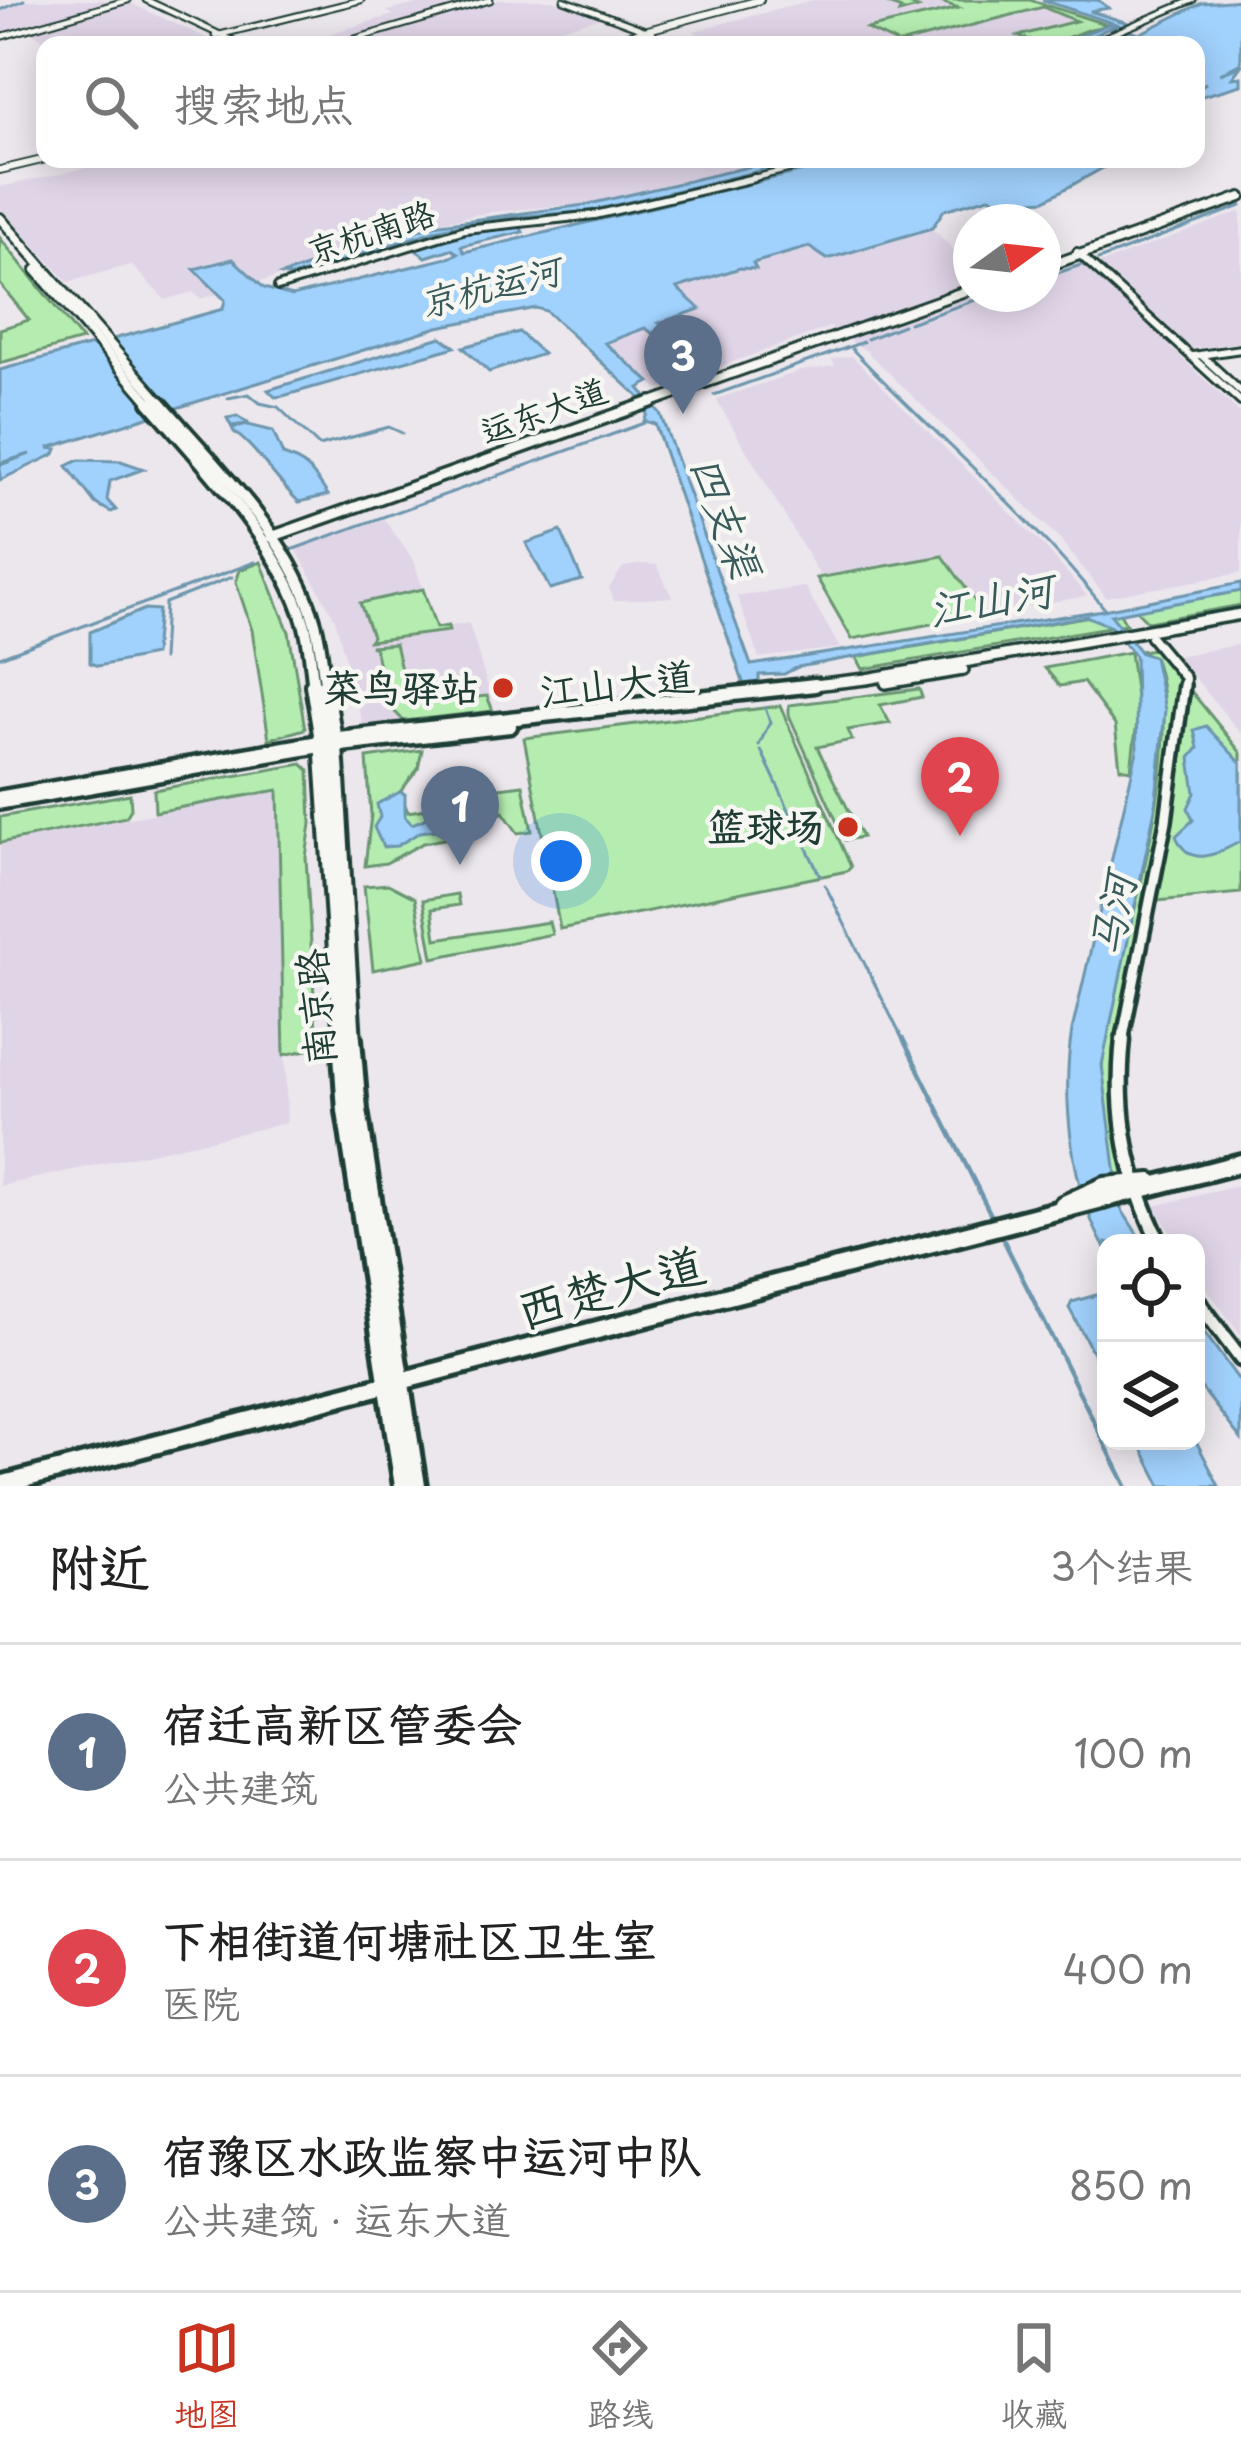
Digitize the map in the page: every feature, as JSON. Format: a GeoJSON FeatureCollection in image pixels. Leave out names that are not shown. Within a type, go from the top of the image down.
{"type":"FeatureCollection","features":[{"type":"Feature","properties":{"kind":"main road"},"geometry":{"type":"LineString","coordinates":[[639,36],[763,0]]}},
{"type":"Feature","properties":{"kind":"main road"},"geometry":{"type":"LineString","coordinates":[[636,36],[651,33]]}},
{"type":"Feature","properties":{"kind":"main road"},"geometry":{"type":"LineString","coordinates":[[0,169],[36,160]]}},
{"type":"Feature","properties":{"kind":"main road"},"geometry":{"type":"LineString","coordinates":[[1061,259],[1241,195]]}},
{"type":"Feature","properties":{"kind":"main road"},"geometry":{"type":"LineString","coordinates":[[0,218],[61,292]]}},
{"type":"Feature","properties":{"kind":"main road"},"geometry":{"type":"LineString","coordinates":[[0,229],[61,292]]}},
{"type":"Feature","properties":{"kind":"main road","name":"南京路"},"geometry":{"type":"LineString","coordinates":[[61,292],[267,537],[315,622],[358,1110],[403,1486]]}},
{"type":"Feature","properties":{"kind":"main road","name":"运东大道"},"geometry":{"type":"LineString","coordinates":[[267,537],[953,297]]}},
{"type":"Feature","properties":{"kind":"main road","name":"江山大道"},"geometry":{"type":"LineString","coordinates":[[328,743],[866,679],[1241,617]]}},
{"type":"Feature","properties":{"kind":"main road","name":"江山大道"},"geometry":{"type":"LineString","coordinates":[[328,743],[869,686],[1241,617]]}},
{"type":"Feature","properties":{"kind":"main road","name":"西楚大道"},"geometry":{"type":"LineString","coordinates":[[0,1485],[1014,1221],[1133,1184],[1241,1163]]}},
{"type":"Feature","properties":{"kind":"main road","name":"南京路"},"geometry":{"type":"LineString","coordinates":[[393,1385],[417,1486]]}},
{"type":"Feature","properties":{"kind":"street"},"geometry":{"type":"LineString","coordinates":[[0,37],[128,0]]}},
{"type":"Feature","properties":{"kind":"street"},"geometry":{"type":"LineString","coordinates":[[143,0],[217,35],[361,0]]}},
{"type":"Feature","properties":{"kind":"street"},"geometry":{"type":"LineString","coordinates":[[365,36],[490,0]]}},
{"type":"Feature","properties":{"kind":"street"},"geometry":{"type":"LineString","coordinates":[[564,0],[651,33]]}},
{"type":"Feature","properties":{"kind":"street"},"geometry":{"type":"LineString","coordinates":[[1107,36],[1192,0]]}},
{"type":"Feature","properties":{"kind":"street","name":"京杭南路"},"geometry":{"type":"LineString","coordinates":[[278,287],[464,229],[595,215],[794,168]]}},
{"type":"Feature","properties":{"kind":"street"},"geometry":{"type":"LineString","coordinates":[[1081,252],[1100,276],[1241,400]]}},
{"type":"Feature","properties":{"kind":"street"},"geometry":{"type":"LineString","coordinates":[[1081,252],[1241,400]]}},
{"type":"Feature","properties":{"kind":"street"},"geometry":{"type":"LineString","coordinates":[[1194,356],[1241,349]]}},
{"type":"Feature","properties":{"kind":"street"},"geometry":{"type":"LineString","coordinates":[[1151,637],[1185,678],[1165,824],[1118,1058],[1133,1184],[1156,1234]]}},
{"type":"Feature","properties":{"kind":"street","name":"江山大道"},"geometry":{"type":"LineString","coordinates":[[0,800],[328,743]]}},
{"type":"Feature","properties":{"kind":"street"},"geometry":{"type":"LineString","coordinates":[[1205,1311],[1241,1359]]}},
{"type":"Feature","properties":{"kind":"shaded area"},"geometry":{"type":"Polygon","coordinates":[[[28,0],[122,0],[0,35],[0,11],[28,0]]]}},
{"type":"Feature","properties":{"kind":"shaded area"},"geometry":{"type":"Polygon","coordinates":[[[434,0],[481,0],[355,36],[325,35],[393,15],[387,11],[434,0]]]}},
{"type":"Feature","properties":{"kind":"shaded area"},"geometry":{"type":"Polygon","coordinates":[[[498,0],[552,0],[600,18],[531,36],[372,36],[498,0]]]}},
{"type":"Feature","properties":{"kind":"shaded area"},"geometry":{"type":"Polygon","coordinates":[[[814,0],[1030,0],[1111,26],[1097,26],[1074,36],[700,36],[693,31],[814,0]]]}},
{"type":"Feature","properties":{"kind":"shaded area"},"geometry":{"type":"Polygon","coordinates":[[[130,3],[202,36],[37,36],[29,31],[130,3]]]}},
{"type":"Feature","properties":{"kind":"shaded area"},"geometry":{"type":"Polygon","coordinates":[[[86,168],[739,168],[584,204],[490,212],[430,224],[270,279],[200,299],[193,292],[165,300],[131,265],[68,282],[0,208],[0,187],[86,168]]]}},
{"type":"Feature","properties":{"kind":"shaded area"},"geometry":{"type":"Polygon","coordinates":[[[1241,211],[1241,342],[1192,349],[1099,264],[1241,211]]]}},
{"type":"Feature","properties":{"kind":"shaded area"},"geometry":{"type":"Polygon","coordinates":[[[932,228],[953,250],[953,312],[1061,312],[1061,268],[1081,262],[1241,414],[1241,573],[1106,597],[1058,537],[866,351],[830,327],[658,389],[604,343],[646,328],[664,341],[675,336],[657,324],[677,288],[809,247],[827,259],[932,228]]]}},
{"type":"Feature","properties":{"kind":"shaded area"},"geometry":{"type":"Polygon","coordinates":[[[852,356],[1044,546],[1087,596],[984,614],[943,556],[820,576],[716,399],[800,371],[835,366],[832,359],[852,356]]]}},
{"type":"Feature","properties":{"kind":"shaded area"},"geometry":{"type":"Polygon","coordinates":[[[384,519],[414,561],[436,628],[469,623],[495,711],[363,726],[335,619],[296,549],[384,519]]]}},
{"type":"Feature","properties":{"kind":"shaded area"},"geometry":{"type":"Polygon","coordinates":[[[657,565],[672,597],[614,601],[609,588],[623,567],[657,565]]]}},
{"type":"Feature","properties":{"kind":"shaded area"},"geometry":{"type":"Polygon","coordinates":[[[805,587],[840,648],[759,658],[737,596],[805,587]]]}},
{"type":"Feature","properties":{"kind":"shaded area"},"geometry":{"type":"Polygon","coordinates":[[[1241,644],[1241,734],[1177,656],[1241,644]]]}},
{"type":"Feature","properties":{"kind":"shaded area"},"geometry":{"type":"Polygon","coordinates":[[[278,790],[287,1123],[0,1186],[0,843],[278,790]]]}},
{"type":"Feature","properties":{"kind":"shaded area"},"geometry":{"type":"Polygon","coordinates":[[[1241,1185],[1241,1335],[1205,1286],[1205,1234],[1171,1234],[1154,1206],[1241,1185]]]}},
{"type":"Feature","properties":{"kind":"green space"},"geometry":{"type":"Polygon","coordinates":[[[880,0],[1030,0],[1111,26],[1071,36],[1018,36],[1076,21],[1043,7],[930,36],[882,36],[867,29],[959,8],[938,1],[909,4],[918,8],[899,13],[901,9],[880,0]]]}},
{"type":"Feature","properties":{"kind":"green space"},"geometry":{"type":"Polygon","coordinates":[[[0,238],[82,340],[0,363],[0,329],[29,320],[0,284],[0,238]]]}},
{"type":"Feature","properties":{"kind":"green space"},"geometry":{"type":"Polygon","coordinates":[[[943,556],[984,614],[852,639],[817,578],[943,556]]]}},
{"type":"Feature","properties":{"kind":"green space"},"geometry":{"type":"Polygon","coordinates":[[[261,562],[289,632],[305,729],[269,739],[252,630],[236,582],[240,570],[261,562]]]}},
{"type":"Feature","properties":{"kind":"green space"},"geometry":{"type":"Polygon","coordinates":[[[423,589],[436,628],[448,626],[449,631],[369,641],[372,636],[360,603],[423,589]]]}},
{"type":"Feature","properties":{"kind":"green space"},"geometry":{"type":"Polygon","coordinates":[[[1241,591],[1241,605],[1148,622],[1135,609],[1241,591]]]}},
{"type":"Feature","properties":{"kind":"green space"},"geometry":{"type":"Polygon","coordinates":[[[1119,611],[1126,624],[863,669],[856,657],[1119,611]]]}},
{"type":"Feature","properties":{"kind":"green space"},"geometry":{"type":"Polygon","coordinates":[[[395,644],[409,704],[487,696],[493,711],[404,721],[380,697],[386,696],[375,648],[370,646],[395,644]]]}},
{"type":"Feature","properties":{"kind":"green space"},"geometry":{"type":"Polygon","coordinates":[[[1154,649],[1176,671],[1179,682],[1174,762],[1113,1050],[1128,1176],[1115,1178],[1103,1058],[1158,798],[1163,697],[1154,657],[1139,651],[1154,649]]]}},
{"type":"Feature","properties":{"kind":"green space"},"geometry":{"type":"Polygon","coordinates":[[[1130,652],[1138,713],[1131,770],[1120,768],[1115,725],[1083,682],[1060,686],[1045,668],[1130,652]]]}},
{"type":"Feature","properties":{"kind":"green space"},"geometry":{"type":"Polygon","coordinates":[[[919,689],[922,697],[880,705],[890,723],[848,730],[852,740],[817,747],[862,837],[845,840],[789,715],[789,705],[919,689]]]}},
{"type":"Feature","properties":{"kind":"green space"},"geometry":{"type":"Polygon","coordinates":[[[1191,691],[1241,753],[1241,893],[1157,901],[1191,691]]]}},
{"type":"Feature","properties":{"kind":"green space"},"geometry":{"type":"Polygon","coordinates":[[[780,706],[851,867],[560,929],[524,738],[780,706]]]}},
{"type":"Feature","properties":{"kind":"green space"},"geometry":{"type":"Polygon","coordinates":[[[422,750],[418,769],[400,792],[408,812],[442,806],[467,792],[523,785],[532,831],[518,833],[503,812],[483,816],[473,822],[470,834],[423,843],[386,863],[365,866],[371,815],[367,758],[422,750]]]}},
{"type":"Feature","properties":{"kind":"green space"},"geometry":{"type":"Polygon","coordinates":[[[302,764],[309,770],[311,824],[306,857],[317,1048],[284,1055],[278,790],[155,812],[154,790],[302,764]]]}},
{"type":"Feature","properties":{"kind":"green space"},"geometry":{"type":"Polygon","coordinates":[[[130,794],[126,817],[0,843],[0,817],[130,794]]]}},
{"type":"Feature","properties":{"kind":"green space"},"geometry":{"type":"Polygon","coordinates":[[[388,884],[415,898],[426,959],[373,970],[364,886],[388,884]]]}},
{"type":"Feature","properties":{"kind":"green space"},"geometry":{"type":"Polygon","coordinates":[[[457,894],[459,905],[432,909],[436,939],[549,922],[552,934],[433,958],[423,900],[457,894]]]}},
{"type":"Feature","properties":{"kind":"water"},"geometry":{"type":"Polygon","coordinates":[[[1042,0],[1098,0],[1109,8],[1090,11],[1128,23],[1123,29],[1139,34],[1202,3],[1241,0],[1241,63],[1220,74],[1241,66],[1232,78],[1241,77],[1241,85],[1205,95],[1205,36],[1129,36],[1113,29],[1120,26],[1117,24],[1092,36],[1079,36],[1112,23],[1042,0]]]}},
{"type":"Feature","properties":{"kind":"water"},"geometry":{"type":"Polygon","coordinates":[[[743,168],[772,168],[590,211],[490,219],[440,229],[292,277],[282,275],[433,225],[585,205],[743,168]]]}},
{"type":"Feature","properties":{"kind":"water","name":"京杭运河"},"geometry":{"type":"Polygon","coordinates":[[[816,168],[1103,168],[1045,200],[1006,203],[989,197],[953,204],[932,228],[827,259],[809,247],[753,263],[756,269],[740,268],[677,288],[700,309],[659,323],[676,337],[664,341],[645,328],[605,343],[650,382],[639,388],[660,413],[751,665],[1103,610],[1241,583],[1241,591],[1111,615],[1141,653],[1154,657],[1165,710],[1155,809],[1102,1065],[1120,1207],[1137,1234],[1098,1234],[1077,1172],[1069,1114],[1072,1030],[1137,751],[1135,656],[1110,626],[1086,616],[798,667],[784,674],[759,675],[759,684],[744,685],[655,424],[644,421],[647,414],[640,398],[546,311],[536,308],[438,327],[48,448],[57,449],[55,454],[0,480],[0,465],[30,454],[0,463],[0,370],[223,309],[225,300],[194,269],[233,259],[264,288],[292,296],[451,257],[458,253],[451,249],[426,257],[414,249],[479,230],[520,226],[523,232],[461,246],[464,252],[816,168]]]}},
{"type":"Feature","properties":{"kind":"water"},"geometry":{"type":"Polygon","coordinates":[[[519,332],[543,354],[489,372],[463,347],[519,332]]]}},
{"type":"Feature","properties":{"kind":"water"},"geometry":{"type":"Polygon","coordinates":[[[441,337],[455,347],[283,396],[275,397],[268,390],[441,337]]]}},
{"type":"Feature","properties":{"kind":"water"},"geometry":{"type":"Polygon","coordinates":[[[237,416],[248,423],[248,425],[273,431],[283,455],[306,466],[328,495],[299,502],[234,432],[232,428],[247,424],[231,426],[227,418],[237,416]]]}},
{"type":"Feature","properties":{"kind":"water"},"geometry":{"type":"Polygon","coordinates":[[[79,460],[121,461],[144,469],[110,481],[107,500],[116,510],[111,512],[95,503],[67,466],[79,460]]]}},
{"type":"Feature","properties":{"kind":"water"},"geometry":{"type":"Polygon","coordinates":[[[561,531],[582,580],[550,589],[526,543],[561,531]]]}},
{"type":"Feature","properties":{"kind":"water"},"geometry":{"type":"Polygon","coordinates":[[[145,609],[158,610],[154,655],[98,666],[90,663],[90,632],[145,609]]]}},
{"type":"Feature","properties":{"kind":"water"},"geometry":{"type":"Polygon","coordinates":[[[1206,726],[1241,763],[1241,841],[1214,854],[1196,856],[1176,836],[1193,820],[1188,808],[1195,793],[1190,758],[1198,748],[1194,730],[1206,726]]]}},
{"type":"Feature","properties":{"kind":"water"},"geometry":{"type":"Polygon","coordinates":[[[405,794],[405,817],[412,824],[464,803],[479,812],[464,826],[420,832],[397,846],[383,847],[374,827],[380,817],[377,804],[405,794]]]}},
{"type":"Feature","properties":{"kind":"water"},"geometry":{"type":"Polygon","coordinates":[[[1097,1296],[1097,1360],[1069,1308],[1072,1302],[1097,1296]]]}},
{"type":"Feature","properties":{"kind":"water"},"geometry":{"type":"Polygon","coordinates":[[[1205,1333],[1241,1383],[1241,1439],[1205,1393],[1205,1333]]]}},
{"type":"Feature","properties":{"kind":"water"},"geometry":{"type":"Polygon","coordinates":[[[1143,1450],[1201,1450],[1219,1486],[1161,1486],[1143,1450]]]}},
{"type":"Feature","properties":{"kind":"waterway"},"geometry":{"type":"LineString","coordinates":[[0,10],[24,0]]}},
{"type":"Feature","properties":{"kind":"waterway"},"geometry":{"type":"LineString","coordinates":[[1098,260],[1241,206]]}},
{"type":"Feature","properties":{"kind":"waterway"},"geometry":{"type":"LineString","coordinates":[[1061,272],[1081,265]]}},
{"type":"Feature","properties":{"kind":"waterway"},"geometry":{"type":"LineString","coordinates":[[909,323],[953,308]]}},
{"type":"Feature","properties":{"kind":"waterway"},"geometry":{"type":"LineString","coordinates":[[867,339],[903,325]]}},
{"type":"Feature","properties":{"kind":"waterway"},"geometry":{"type":"LineString","coordinates":[[714,395],[863,342]]}},
{"type":"Feature","properties":{"kind":"waterway","name":"马河"},"geometry":{"type":"LineString","coordinates":[[852,349],[1014,508],[1105,609]]}},
{"type":"Feature","properties":{"kind":"waterway"},"geometry":{"type":"LineString","coordinates":[[228,398],[249,394],[260,403],[278,407],[319,446],[389,427],[402,433]]}},
{"type":"Feature","properties":{"kind":"waterway"},"geometry":{"type":"LineString","coordinates":[[291,550],[644,423]]}},
{"type":"Feature","properties":{"kind":"waterway"},"geometry":{"type":"LineString","coordinates":[[0,657],[255,562]]}},
{"type":"Feature","properties":{"kind":"waterway"},"geometry":{"type":"LineString","coordinates":[[162,659],[165,603],[232,577]]}},
{"type":"Feature","properties":{"kind":"waterway","name":"四支渠"},"geometry":{"type":"LineString","coordinates":[[759,745],[770,722],[765,708]]}},
{"type":"Feature","properties":{"kind":"waterway","name":"四支渠"},"geometry":{"type":"LineString","coordinates":[[761,750],[820,876]]}},
{"type":"Feature","properties":{"kind":"waterway","name":"四支渠"},"geometry":{"type":"LineString","coordinates":[[825,885],[904,1042]]}},
{"type":"Feature","properties":{"kind":"waterway","name":"四支渠"},"geometry":{"type":"LineString","coordinates":[[903,1039],[993,1219]]}},
{"type":"Feature","properties":{"kind":"waterway","name":"四支渠"},"geometry":{"type":"LineString","coordinates":[[1004,1241],[1126,1486]]}},
{"type":"Feature","properties":{"kind":"place","name":"宿豫区水政监察中运河中队"},"geometry":{"type":"Point","coordinates":[683,414]}},
{"type":"Feature","properties":{"kind":"place","name":"菜鸟驿站"},"geometry":{"type":"Point","coordinates":[503,688]}},
{"type":"Feature","properties":{"kind":"place","name":"篮球场"},"geometry":{"type":"Point","coordinates":[848,827]}},
{"type":"Feature","properties":{"kind":"place","name":"下相街道何塘社区卫生室"},"geometry":{"type":"Point","coordinates":[960,836]}},
{"type":"Feature","properties":{"kind":"place","name":"宿迁高新区管委会"},"geometry":{"type":"Point","coordinates":[460,865]}},
{"type":"Feature","properties":{"kind":"water label","name":"江山河"},"geometry":{"type":"Point","coordinates":[991,600]}}]}
